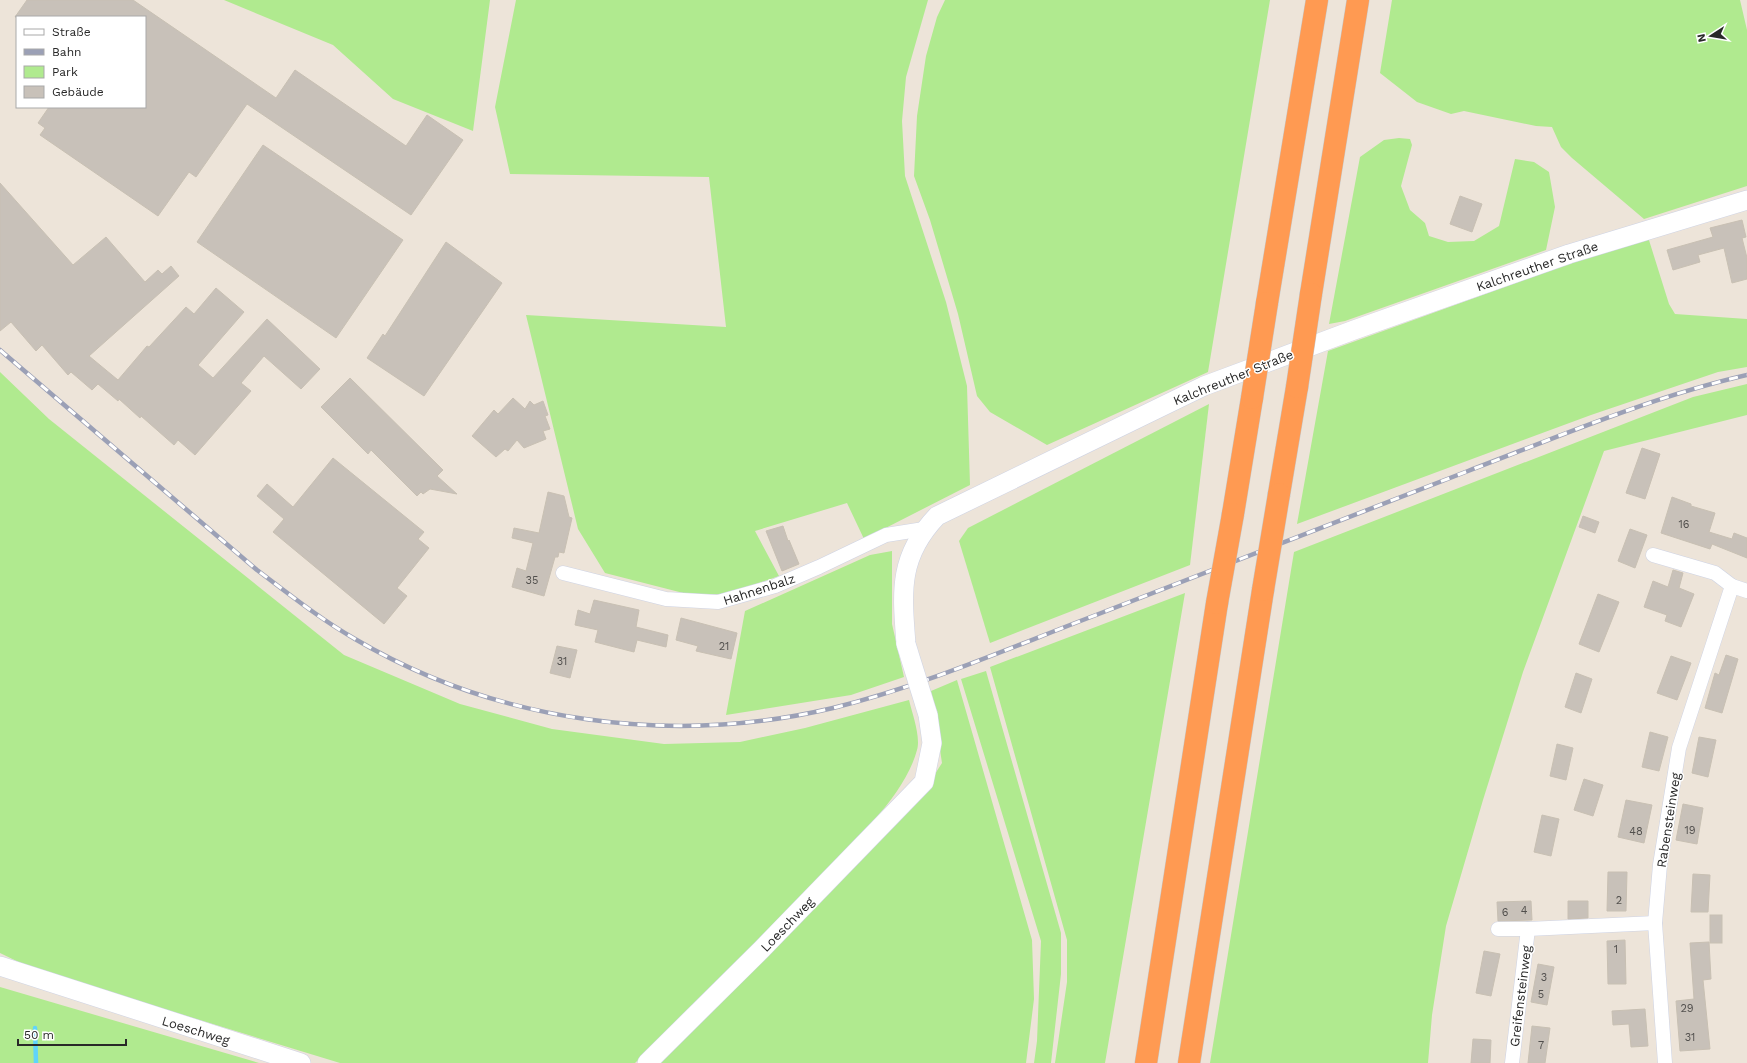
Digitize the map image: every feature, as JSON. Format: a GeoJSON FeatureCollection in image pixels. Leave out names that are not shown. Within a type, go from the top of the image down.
{"type":"FeatureCollection","features":[{"type":"Feature","properties":{"kind":"highway"},"geometry":{"type":"LineString","coordinates":[[1146,1063],[1217,603],[1233,514],[1317,0]]}},
{"type":"Feature","properties":{"kind":"highway"},"geometry":{"type":"LineString","coordinates":[[1189,1063],[1358,0]]}},
{"type":"Feature","properties":{"kind":"street","name":"Kalchreuther Straße"},"geometry":{"type":"LineString","coordinates":[[924,782],[932,743],[928,715],[906,644],[903,585],[909,556],[924,529],[937,516],[1204,386],[1354,330],[1569,254],[1747,200]]}},
{"type":"Feature","properties":{"kind":"street","name":"Hahnenbalz"},"geometry":{"type":"LineString","coordinates":[[563,573],[666,599],[718,602],[775,586],[886,535],[924,529]]}},
{"type":"Feature","properties":{"kind":"street"},"geometry":{"type":"LineString","coordinates":[[1653,555],[1715,573],[1732,586],[1747,591]]}},
{"type":"Feature","properties":{"kind":"street","name":"Rabensteinweg"},"geometry":{"type":"LineString","coordinates":[[1665,1063],[1656,923],[1660,865],[1679,748],[1732,586]]}},
{"type":"Feature","properties":{"kind":"street","name":"Loeschweg"},"geometry":{"type":"LineString","coordinates":[[647,1063],[762,949],[924,782]]}},
{"type":"Feature","properties":{"kind":"street","name":"Greifensteinweg"},"geometry":{"type":"LineString","coordinates":[[1498,929],[1656,923]]}},
{"type":"Feature","properties":{"kind":"street","name":"Greifensteinweg"},"geometry":{"type":"LineString","coordinates":[[1512,1063],[1528,929]]}},
{"type":"Feature","properties":{"kind":"street","name":"Loeschweg"},"geometry":{"type":"LineString","coordinates":[[0,966],[301,1063]]}},
{"type":"Feature","properties":{"kind":"green space"},"geometry":{"type":"Polygon","coordinates":[[[224,0],[490,0],[473,131],[393,99],[333,45],[224,0]]]}},
{"type":"Feature","properties":{"kind":"green space"},"geometry":{"type":"Polygon","coordinates":[[[516,0],[928,0],[906,77],[902,121],[905,176],[946,302],[967,386],[970,485],[864,539],[847,503],[755,531],[779,576],[727,594],[691,595],[605,573],[578,529],[526,315],[726,327],[709,177],[510,174],[495,107],[516,0]]]}},
{"type":"Feature","properties":{"kind":"green space"},"geometry":{"type":"Polygon","coordinates":[[[945,0],[1270,0],[1208,372],[1047,445],[990,412],[977,396],[958,314],[930,220],[914,176],[917,116],[926,56],[937,17],[945,0]]]}},
{"type":"Feature","properties":{"kind":"green space"},"geometry":{"type":"Polygon","coordinates":[[[1392,0],[1740,0],[1747,30],[1747,186],[1644,219],[1561,147],[1552,127],[1536,126],[1464,111],[1451,114],[1417,102],[1380,73],[1392,0]]]}},
{"type":"Feature","properties":{"kind":"green space"},"geometry":{"type":"Polygon","coordinates":[[[1399,138],[1410,139],[1412,145],[1401,186],[1410,210],[1425,223],[1429,236],[1448,242],[1474,241],[1499,226],[1515,159],[1534,162],[1549,172],[1555,207],[1546,250],[1345,321],[1329,324],[1360,157],[1384,140],[1399,138]]]}},
{"type":"Feature","properties":{"kind":"green space"},"geometry":{"type":"Polygon","coordinates":[[[1648,237],[1669,304],[1675,314],[1747,319],[1747,367],[1718,372],[1591,415],[1297,524],[1328,351],[1571,263],[1648,237]]]}},
{"type":"Feature","properties":{"kind":"green space"},"geometry":{"type":"Polygon","coordinates":[[[0,372],[49,419],[344,655],[460,704],[552,729],[664,744],[740,742],[805,728],[909,700],[918,739],[917,750],[911,767],[891,799],[865,830],[755,944],[635,1063],[340,1063],[33,969],[0,953],[0,372]]]}},
{"type":"Feature","properties":{"kind":"green space"},"geometry":{"type":"Polygon","coordinates":[[[1747,384],[1747,415],[1604,451],[1523,672],[1446,926],[1432,1015],[1428,1063],[1210,1063],[1294,552],[1693,397],[1747,384]]]}},
{"type":"Feature","properties":{"kind":"green space"},"geometry":{"type":"Polygon","coordinates":[[[1209,404],[1190,565],[990,643],[959,541],[968,528],[1209,404]]]}},
{"type":"Feature","properties":{"kind":"green space"},"geometry":{"type":"Polygon","coordinates":[[[892,551],[892,624],[904,677],[851,695],[726,715],[745,611],[870,555],[892,551]]]}},
{"type":"Feature","properties":{"kind":"green space"},"geometry":{"type":"Polygon","coordinates":[[[1185,593],[1105,1063],[1055,1063],[1067,982],[1067,940],[990,667],[1185,593]]]}},
{"type":"Feature","properties":{"kind":"green space"},"geometry":{"type":"Polygon","coordinates":[[[986,671],[1061,933],[1061,974],[1051,1063],[1034,1063],[1037,1041],[1041,941],[961,679],[986,671]]]}},
{"type":"Feature","properties":{"kind":"green space"},"geometry":{"type":"Polygon","coordinates":[[[957,680],[1032,940],[1034,999],[1026,1063],[661,1063],[915,805],[942,763],[931,691],[957,680]]]}},
{"type":"Feature","properties":{"kind":"green space"},"geometry":{"type":"Polygon","coordinates":[[[0,987],[259,1063],[0,1063],[0,987]]]}},
{"type":"Feature","properties":{"kind":"building"},"geometry":{"type":"Polygon","coordinates":[[[27,0],[133,0],[276,98],[295,70],[406,146],[427,115],[463,140],[411,215],[247,104],[196,177],[189,172],[158,216],[40,135],[45,128],[38,123],[48,108],[146,108],[146,16],[15,17],[27,0]]]}},
{"type":"Feature","properties":{"kind":"building"},"geometry":{"type":"Polygon","coordinates":[[[263,145],[403,240],[336,338],[197,242],[263,145]]]}},
{"type":"Feature","properties":{"kind":"building"},"geometry":{"type":"Polygon","coordinates":[[[0,183],[73,265],[106,237],[145,282],[158,270],[162,274],[171,266],[179,276],[89,356],[118,380],[147,346],[149,347],[186,307],[194,314],[216,288],[244,312],[198,365],[213,378],[267,319],[320,369],[301,389],[264,356],[241,383],[251,391],[195,455],[178,440],[174,445],[141,416],[140,418],[119,399],[118,401],[98,384],[92,390],[71,372],[68,375],[42,345],[36,351],[11,322],[0,331],[0,183]]]}},
{"type":"Feature","properties":{"kind":"building"},"geometry":{"type":"Polygon","coordinates":[[[1460,196],[1482,204],[1472,232],[1450,224],[1460,196]]]}},
{"type":"Feature","properties":{"kind":"building"},"geometry":{"type":"Polygon","coordinates":[[[1742,220],[1746,237],[1742,238],[1747,258],[1747,279],[1732,283],[1724,248],[1698,255],[1700,262],[1673,270],[1667,250],[1713,237],[1710,228],[1742,220]]]}},
{"type":"Feature","properties":{"kind":"building"},"geometry":{"type":"Polygon","coordinates":[[[446,242],[502,283],[424,396],[367,358],[383,334],[385,336],[446,242]]]}},
{"type":"Feature","properties":{"kind":"building"},"geometry":{"type":"Polygon","coordinates":[[[350,378],[443,470],[437,476],[457,494],[430,489],[423,494],[421,492],[417,496],[371,450],[368,454],[321,407],[350,378]]]}},
{"type":"Feature","properties":{"kind":"building"},"geometry":{"type":"Polygon","coordinates":[[[513,398],[525,409],[530,401],[534,405],[543,401],[548,415],[545,416],[550,429],[543,431],[546,439],[524,448],[517,440],[508,451],[505,449],[496,457],[472,436],[494,410],[498,414],[513,398]]]}},
{"type":"Feature","properties":{"kind":"building"},"geometry":{"type":"Polygon","coordinates":[[[1642,448],[1660,454],[1645,499],[1626,493],[1642,448]]]}},
{"type":"Feature","properties":{"kind":"building"},"geometry":{"type":"Polygon","coordinates":[[[333,458],[424,532],[418,539],[429,548],[397,588],[407,596],[384,624],[273,532],[284,519],[257,496],[267,484],[293,507],[333,458]]]}},
{"type":"Feature","properties":{"kind":"building"},"geometry":{"type":"Polygon","coordinates":[[[548,492],[564,496],[569,517],[572,518],[564,553],[559,552],[558,557],[555,557],[544,596],[512,587],[517,568],[526,571],[533,543],[512,538],[514,528],[539,533],[548,492]]]}},
{"type":"Feature","properties":{"kind":"building"},"geometry":{"type":"Polygon","coordinates":[[[1672,497],[1691,504],[1691,506],[1715,513],[1709,532],[1732,539],[1734,533],[1747,538],[1747,558],[1712,544],[1710,549],[1661,533],[1672,497]]]}},
{"type":"Feature","properties":{"kind":"building"},"geometry":{"type":"Polygon","coordinates":[[[1583,516],[1599,522],[1595,533],[1579,527],[1583,516]]]}},
{"type":"Feature","properties":{"kind":"building"},"geometry":{"type":"Polygon","coordinates":[[[783,526],[788,541],[789,540],[799,564],[782,571],[766,531],[783,526]]]}},
{"type":"Feature","properties":{"kind":"building"},"geometry":{"type":"Polygon","coordinates":[[[1630,529],[1647,535],[1635,568],[1618,561],[1630,529]]]}},
{"type":"Feature","properties":{"kind":"building"},"geometry":{"type":"Polygon","coordinates":[[[1673,570],[1683,573],[1679,588],[1694,594],[1681,627],[1665,621],[1667,615],[1644,607],[1653,581],[1668,587],[1673,570]]]}},
{"type":"Feature","properties":{"kind":"building"},"geometry":{"type":"Polygon","coordinates":[[[1598,594],[1619,602],[1599,652],[1579,644],[1598,594]]]}},
{"type":"Feature","properties":{"kind":"building"},"geometry":{"type":"Polygon","coordinates":[[[594,600],[639,610],[636,627],[668,635],[666,647],[637,640],[634,652],[595,642],[598,630],[575,625],[578,610],[590,614],[594,600]]]}},
{"type":"Feature","properties":{"kind":"building"},"geometry":{"type":"Polygon","coordinates":[[[681,618],[737,633],[731,659],[696,651],[698,646],[676,640],[681,618]]]}},
{"type":"Feature","properties":{"kind":"building"},"geometry":{"type":"Polygon","coordinates":[[[557,646],[577,650],[570,678],[550,673],[557,646]]]}},
{"type":"Feature","properties":{"kind":"building"},"geometry":{"type":"Polygon","coordinates":[[[1726,655],[1738,659],[1722,713],[1705,708],[1715,673],[1719,675],[1726,655]]]}},
{"type":"Feature","properties":{"kind":"building"},"geometry":{"type":"Polygon","coordinates":[[[1671,656],[1691,663],[1677,700],[1657,693],[1671,656]]]}},
{"type":"Feature","properties":{"kind":"building"},"geometry":{"type":"Polygon","coordinates":[[[1576,673],[1592,679],[1581,713],[1565,707],[1576,673]]]}},
{"type":"Feature","properties":{"kind":"building"},"geometry":{"type":"Polygon","coordinates":[[[1650,732],[1668,737],[1659,771],[1642,767],[1650,732]]]}},
{"type":"Feature","properties":{"kind":"building"},"geometry":{"type":"Polygon","coordinates":[[[1699,737],[1716,740],[1708,777],[1692,773],[1699,737]]]}},
{"type":"Feature","properties":{"kind":"building"},"geometry":{"type":"Polygon","coordinates":[[[1557,744],[1573,748],[1566,780],[1550,776],[1557,744]]]}},
{"type":"Feature","properties":{"kind":"building"},"geometry":{"type":"Polygon","coordinates":[[[1584,779],[1603,785],[1593,816],[1574,810],[1584,779]]]}},
{"type":"Feature","properties":{"kind":"building"},"geometry":{"type":"Polygon","coordinates":[[[1626,800],[1652,805],[1644,843],[1618,837],[1626,800]]]}},
{"type":"Feature","properties":{"kind":"building"},"geometry":{"type":"Polygon","coordinates":[[[1683,804],[1703,808],[1697,844],[1676,840],[1683,804]]]}},
{"type":"Feature","properties":{"kind":"building"},"geometry":{"type":"Polygon","coordinates":[[[1542,815],[1559,819],[1551,856],[1534,852],[1542,815]]]}},
{"type":"Feature","properties":{"kind":"building"},"geometry":{"type":"Polygon","coordinates":[[[1608,872],[1627,872],[1626,911],[1607,911],[1608,872]]]}},
{"type":"Feature","properties":{"kind":"building"},"geometry":{"type":"Polygon","coordinates":[[[1693,874],[1710,875],[1708,912],[1691,912],[1693,874]]]}},
{"type":"Feature","properties":{"kind":"building"},"geometry":{"type":"Polygon","coordinates":[[[1531,901],[1532,920],[1498,921],[1497,902],[1531,901]]]}},
{"type":"Feature","properties":{"kind":"building"},"geometry":{"type":"Polygon","coordinates":[[[1568,901],[1588,901],[1588,918],[1568,919],[1568,901]]]}},
{"type":"Feature","properties":{"kind":"building"},"geometry":{"type":"Polygon","coordinates":[[[1710,915],[1722,915],[1722,943],[1710,943],[1710,915]]]}},
{"type":"Feature","properties":{"kind":"building"},"geometry":{"type":"Polygon","coordinates":[[[1625,940],[1626,984],[1608,984],[1607,941],[1625,940]]]}},
{"type":"Feature","properties":{"kind":"building"},"geometry":{"type":"Polygon","coordinates":[[[1709,942],[1711,979],[1703,980],[1710,1049],[1680,1051],[1676,1001],[1694,999],[1690,943],[1709,942]]]}},
{"type":"Feature","properties":{"kind":"building"},"geometry":{"type":"Polygon","coordinates":[[[1484,951],[1500,954],[1491,996],[1476,993],[1484,951]]]}},
{"type":"Feature","properties":{"kind":"building"},"geometry":{"type":"Polygon","coordinates":[[[1538,964],[1554,967],[1547,1005],[1531,1002],[1538,964]]]}},
{"type":"Feature","properties":{"kind":"building"},"geometry":{"type":"Polygon","coordinates":[[[1645,1009],[1648,1046],[1631,1047],[1629,1024],[1613,1025],[1612,1011],[1645,1009]]]}},
{"type":"Feature","properties":{"kind":"building"},"geometry":{"type":"Polygon","coordinates":[[[1532,1026],[1550,1028],[1545,1063],[1528,1063],[1532,1026]]]}},
{"type":"Feature","properties":{"kind":"building"},"geometry":{"type":"Polygon","coordinates":[[[1473,1039],[1491,1040],[1490,1063],[1471,1063],[1473,1039]]]}},
{"type":"Feature","properties":{"kind":"waterway"},"geometry":{"type":"LineString","coordinates":[[35,1028],[36,1063]]}},
{"type":"Feature","properties":{"kind":"railway"},"geometry":{"type":"LineString","coordinates":[[0,350],[257,570],[317,615],[355,639],[410,668],[467,691],[526,708],[587,719],[648,725],[710,725],[772,719],[833,708],[900,689],[933,678],[1606,418],[1676,394],[1747,375]]}}]}
